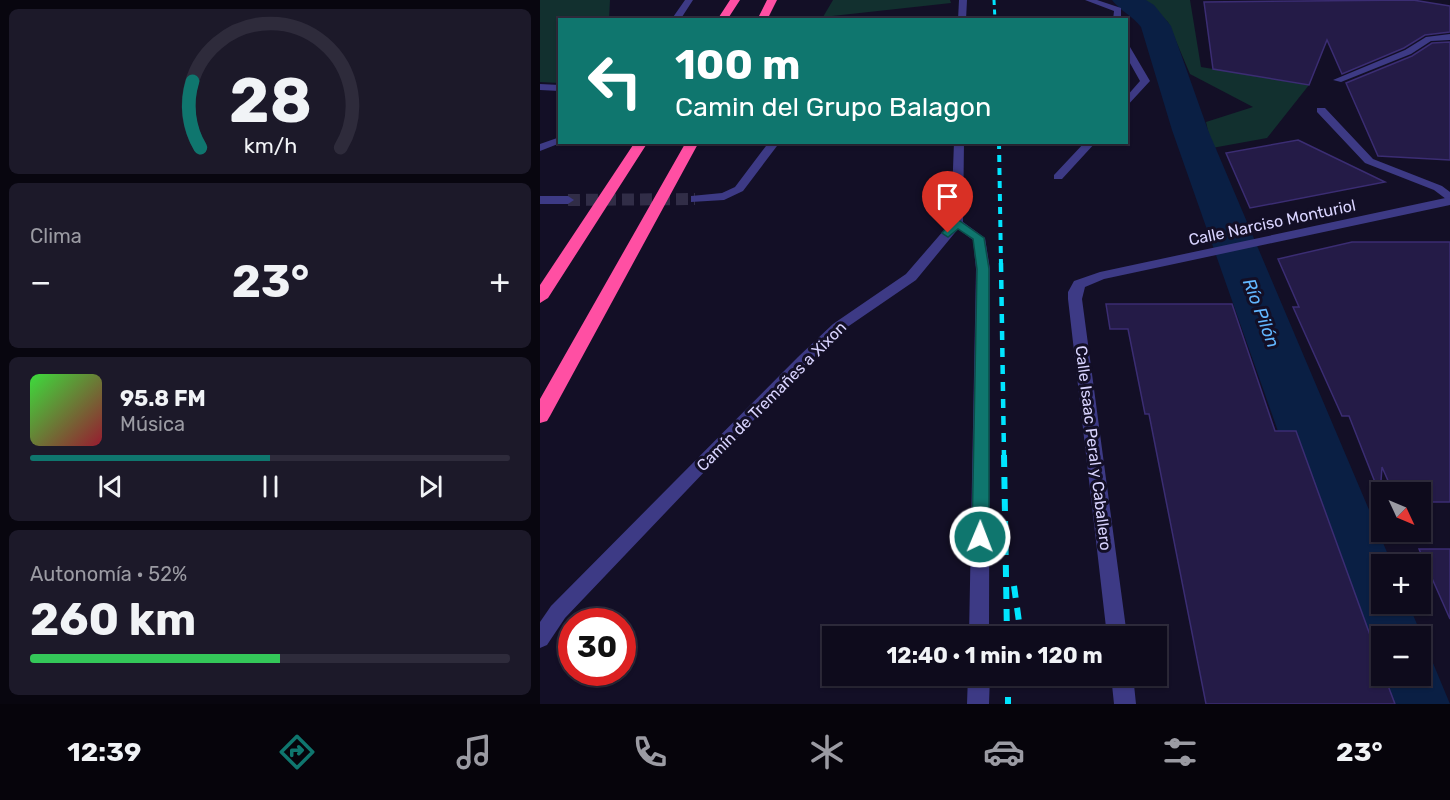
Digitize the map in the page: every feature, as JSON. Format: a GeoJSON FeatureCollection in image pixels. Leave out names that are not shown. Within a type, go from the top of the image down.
{"type":"FeatureCollection","features":[{"type":"Feature","properties":{"kind":"highway"},"geometry":{"type":"LineString","coordinates":[[723,18],[735,0]]}},
{"type":"Feature","properties":{"kind":"highway"},"geometry":{"type":"LineString","coordinates":[[763,18],[772,0]]}},
{"type":"Feature","properties":{"kind":"highway"},"geometry":{"type":"LineString","coordinates":[[540,298],[641,144]]}},
{"type":"Feature","properties":{"kind":"highway"},"geometry":{"type":"LineString","coordinates":[[540,416],[692,144]]}},
{"type":"Feature","properties":{"kind":"street"},"geometry":{"type":"LineString","coordinates":[[676,18],[689,0]]}},
{"type":"Feature","properties":{"kind":"street"},"geometry":{"type":"LineString","coordinates":[[963,0],[963,18]]}},
{"type":"Feature","properties":{"kind":"street"},"geometry":{"type":"LineString","coordinates":[[1089,0],[1118,10],[1117,18]]}},
{"type":"Feature","properties":{"kind":"street"},"geometry":{"type":"LineString","coordinates":[[1338,80],[1407,52],[1436,36],[1450,36]]}},
{"type":"Feature","properties":{"kind":"street"},"geometry":{"type":"LineString","coordinates":[[1128,51],[1145,81],[1128,102]]}},
{"type":"Feature","properties":{"kind":"street"},"geometry":{"type":"LineString","coordinates":[[540,87],[558,88]]}},
{"type":"Feature","properties":{"kind":"street"},"geometry":{"type":"LineString","coordinates":[[1322,111],[1368,161],[1438,189],[1450,199]]}},
{"type":"Feature","properties":{"kind":"street"},"geometry":{"type":"LineString","coordinates":[[540,148],[558,141]]}},
{"type":"Feature","properties":{"kind":"street"},"geometry":{"type":"LineString","coordinates":[[695,199],[724,196],[739,189],[773,144]]}},
{"type":"Feature","properties":{"kind":"street"},"geometry":{"type":"LineString","coordinates":[[959,144],[957,223],[979,238],[983,269],[979,626]]}},
{"type":"Feature","properties":{"kind":"street"},"geometry":{"type":"LineString","coordinates":[[1058,177],[1089,144]]}},
{"type":"Feature","properties":{"kind":"street","name":"Calle Narciso Monturiol"},"geometry":{"type":"LineString","coordinates":[[1100,276],[1450,199]]}},
{"type":"Feature","properties":{"kind":"street"},"geometry":{"type":"LineString","coordinates":[[540,200],[568,200]]}},
{"type":"Feature","properties":{"kind":"street","name":"Camín de Tremañes a Xixon"},"geometry":{"type":"LineString","coordinates":[[540,639],[558,612],[803,360],[838,327],[911,277],[957,223]]}},
{"type":"Feature","properties":{"kind":"street","name":"Calle Isaac Peral y Caballero"},"geometry":{"type":"LineString","coordinates":[[1100,276],[1079,284],[1075,292],[1075,299],[1116,626]]}},
{"type":"Feature","properties":{"kind":"street"},"geometry":{"type":"LineString","coordinates":[[978,704],[979,686]]}},
{"type":"Feature","properties":{"kind":"street"},"geometry":{"type":"LineString","coordinates":[[1123,686],[1125,704]]}},
{"type":"Feature","properties":{"kind":"green space"},"geometry":{"type":"Polygon","coordinates":[[[540,0],[610,0],[609,18],[558,18],[558,83],[540,82],[540,0]]]}},
{"type":"Feature","properties":{"kind":"green space"},"geometry":{"type":"Polygon","coordinates":[[[833,0],[950,0],[951,3],[823,17],[833,0]]]}},
{"type":"Feature","properties":{"kind":"green space"},"geometry":{"type":"Polygon","coordinates":[[[1144,0],[1190,0],[1201,67],[1309,85],[1267,138],[1212,148],[1206,122],[1253,107],[1190,74],[1168,22],[1144,0]]]}},
{"type":"Feature","properties":{"kind":"building"},"geometry":{"type":"Polygon","coordinates":[[[1413,0],[1450,6],[1450,32],[1425,35],[1404,48],[1342,74],[1327,40],[1309,85],[1213,69],[1204,2],[1413,0]]]}},
{"type":"Feature","properties":{"kind":"building"},"geometry":{"type":"Polygon","coordinates":[[[1450,42],[1450,160],[1378,156],[1346,83],[1412,56],[1432,43],[1450,42]]]}},
{"type":"Feature","properties":{"kind":"building"},"geometry":{"type":"Polygon","coordinates":[[[1298,140],[1385,182],[1250,208],[1226,153],[1298,140]]]}},
{"type":"Feature","properties":{"kind":"building"},"geometry":{"type":"Polygon","coordinates":[[[1352,242],[1450,242],[1450,502],[1431,502],[1431,482],[1389,482],[1382,467],[1381,482],[1375,482],[1349,416],[1342,416],[1293,307],[1299,307],[1278,259],[1352,242]]]}},
{"type":"Feature","properties":{"kind":"building"},"geometry":{"type":"Polygon","coordinates":[[[1106,304],[1232,304],[1275,431],[1296,431],[1371,638],[1371,686],[1388,686],[1395,704],[1206,704],[1149,414],[1145,414],[1128,329],[1110,329],[1106,304]]]}},
{"type":"Feature","properties":{"kind":"building"},"geometry":{"type":"Polygon","coordinates":[[[1419,549],[1450,549],[1450,619],[1431,576],[1431,554],[1421,554],[1419,549]]]}},
{"type":"Feature","properties":{"kind":"waterway","name":"Río Pilón"},"geometry":{"type":"LineString","coordinates":[[1126,0],[1144,11],[1156,26],[1190,130],[1382,626]]}},
{"type":"Feature","properties":{"kind":"waterway","name":"Río Pilón"},"geometry":{"type":"LineString","coordinates":[[1405,686],[1412,704]]}},
{"type":"Feature","properties":{"kind":"tunnel"},"geometry":{"type":"LineString","coordinates":[[568,200],[695,199]]}},
{"type":"Feature","properties":{"kind":"railway"},"geometry":{"type":"LineString","coordinates":[[994,0],[995,18]]}},
{"type":"Feature","properties":{"kind":"railway"},"geometry":{"type":"LineString","coordinates":[[999,144],[1001,265]]}},
{"type":"Feature","properties":{"kind":"railway"},"geometry":{"type":"LineString","coordinates":[[1001,263],[1004,457]]}},
{"type":"Feature","properties":{"kind":"railway"},"geometry":{"type":"LineString","coordinates":[[1004,455],[1007,626]]}},
{"type":"Feature","properties":{"kind":"railway"},"geometry":{"type":"LineString","coordinates":[[1014,586],[1020,626]]}},
{"type":"Feature","properties":{"kind":"railway"},"geometry":{"type":"LineString","coordinates":[[1008,686],[1008,704]]}},
{"type":"Feature","properties":{"kind":"route"},"geometry":{"type":"LineString","coordinates":[[948,233],[957,223],[979,238],[983,269],[980,537]]}}]}
